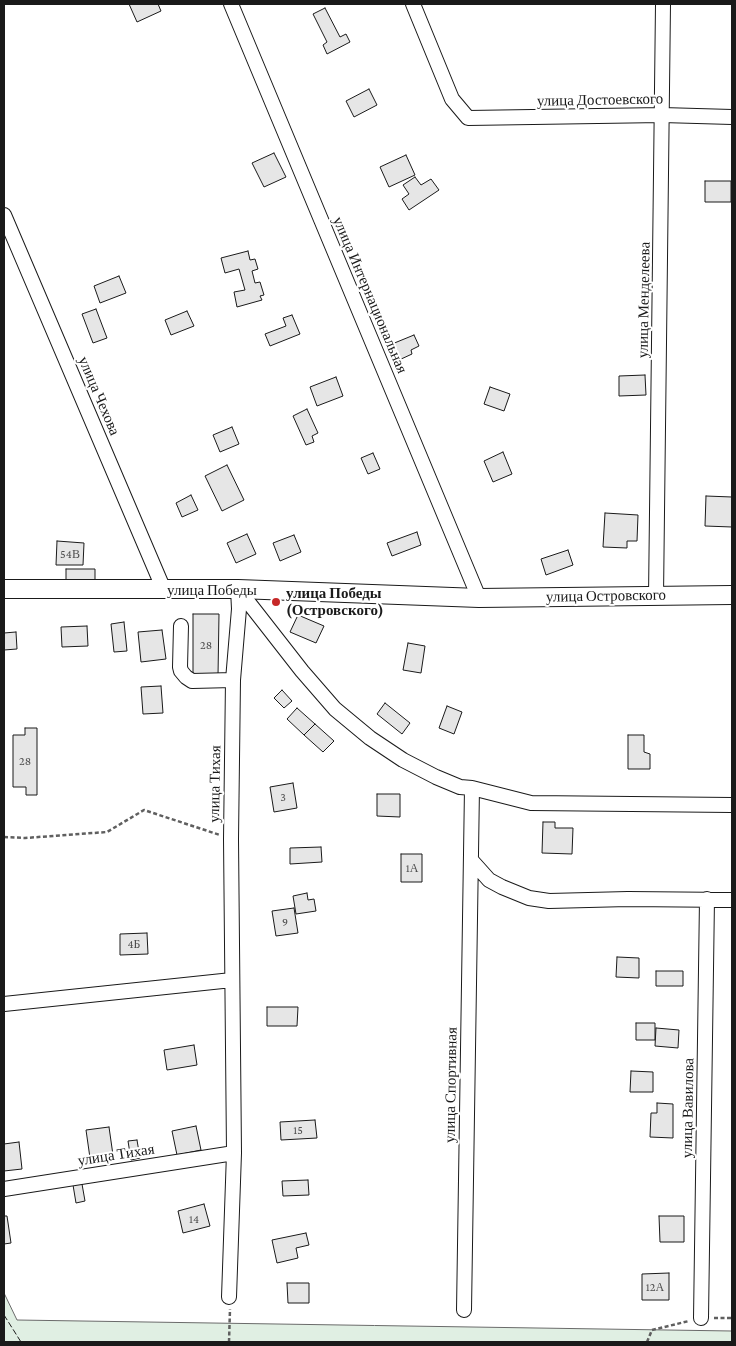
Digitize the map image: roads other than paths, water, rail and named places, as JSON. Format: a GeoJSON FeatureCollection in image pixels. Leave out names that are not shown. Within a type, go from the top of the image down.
{"type":"FeatureCollection","features":[{"type":"Feature","properties":{"kind":"main road","name":"улица Победы"},"geometry":{"type":"LineString","coordinates":[[4,589],[238,589],[479,598]]}},
{"type":"Feature","properties":{"kind":"main road","name":"улица Островского"},"geometry":{"type":"LineString","coordinates":[[479,598],[732,595]]}},
{"type":"Feature","properties":{"kind":"street","name":"улица Интернациональная"},"geometry":{"type":"LineString","coordinates":[[231,4],[479,598]]}},
{"type":"Feature","properties":{"kind":"street","name":"улица Достоевского"},"geometry":{"type":"LineString","coordinates":[[413,4],[452,99],[468,118],[662,115],[732,117]]}},
{"type":"Feature","properties":{"kind":"street","name":"улица Менделеева"},"geometry":{"type":"LineString","coordinates":[[656,596],[663,4]]}},
{"type":"Feature","properties":{"kind":"street","name":"улица Чехова"},"geometry":{"type":"LineString","coordinates":[[4,215],[164,590]]}},
{"type":"Feature","properties":{"kind":"street","name":"улица Тихая"},"geometry":{"type":"LineString","coordinates":[[229,1297],[234,1153],[231,839],[233,680],[239,609],[238,589]]}},
{"type":"Feature","properties":{"kind":"street"},"geometry":{"type":"LineString","coordinates":[[238,589],[302,671],[335,709],[370,738],[403,760],[436,777],[460,787],[472,788],[531,804],[732,805]]}},
{"type":"Feature","properties":{"kind":"street"},"geometry":{"type":"LineString","coordinates":[[181,626],[180,667],[186,677],[192,681],[233,680]]}},
{"type":"Feature","properties":{"kind":"street","name":"улица Спортивная"},"geometry":{"type":"LineString","coordinates":[[464,1310],[472,788]]}},
{"type":"Feature","properties":{"kind":"street"},"geometry":{"type":"LineString","coordinates":[[472,861],[489,880],[529,898],[549,901],[732,900]]}},
{"type":"Feature","properties":{"kind":"street","name":"улица Вавилова"},"geometry":{"type":"LineString","coordinates":[[700,1318],[707,899]]}},
{"type":"Feature","properties":{"kind":"street"},"geometry":{"type":"LineString","coordinates":[[4,1004],[232,980]]}},
{"type":"Feature","properties":{"kind":"street","name":"улица Тихая"},"geometry":{"type":"LineString","coordinates":[[4,1189],[234,1153]]}},
{"type":"Feature","properties":{"kind":"place","name":"улица Победы (Островского)"},"geometry":{"type":"Point","coordinates":[276,602]}}]}
